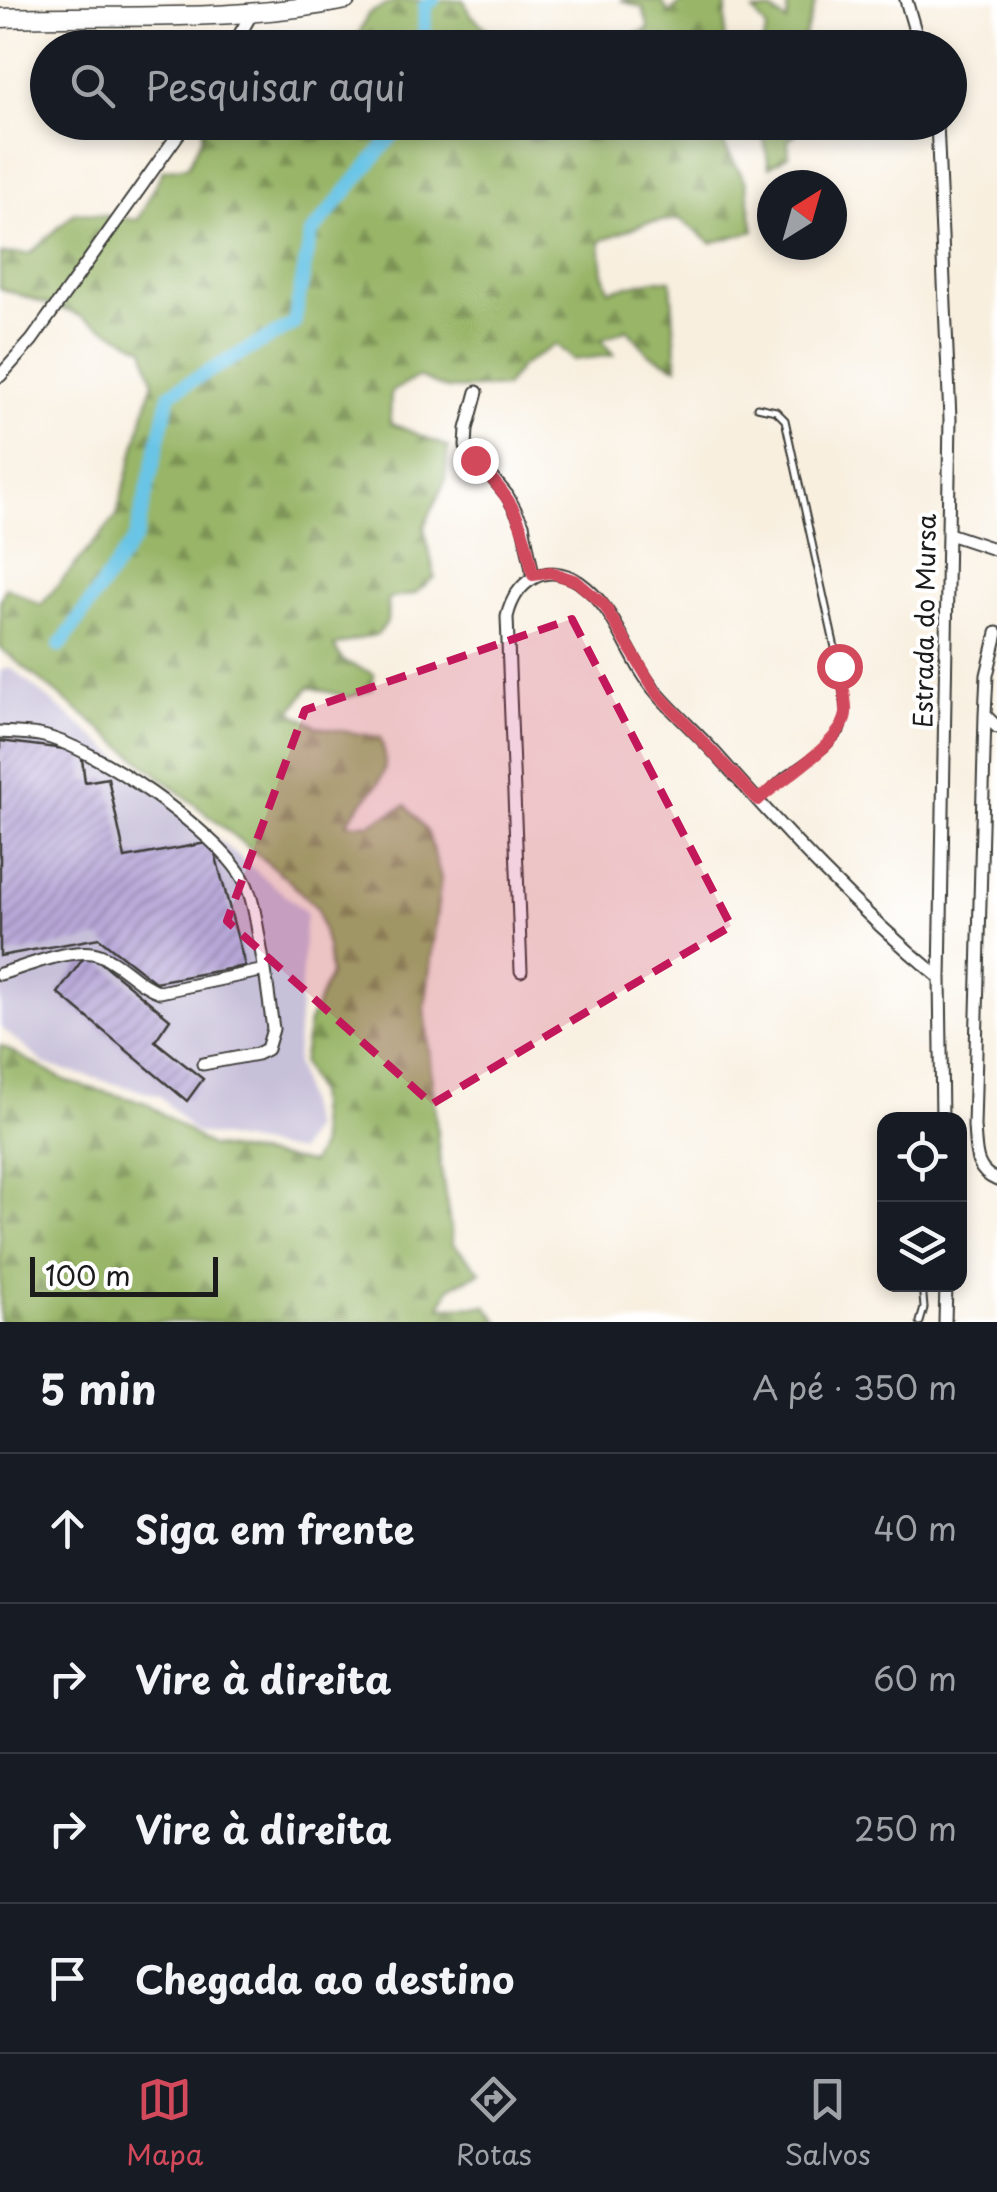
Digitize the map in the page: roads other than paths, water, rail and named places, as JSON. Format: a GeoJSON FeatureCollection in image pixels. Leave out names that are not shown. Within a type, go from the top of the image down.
{"type":"FeatureCollection","features":[{"type":"Feature","properties":{"kind":"main road"},"geometry":{"type":"LineString","coordinates":[[0,18],[253,11],[346,0]]}},
{"type":"Feature","properties":{"kind":"street"},"geometry":{"type":"LineString","coordinates":[[906,0],[915,30]]}},
{"type":"Feature","properties":{"kind":"street"},"geometry":{"type":"LineString","coordinates":[[242,30],[253,11]]}},
{"type":"Feature","properties":{"kind":"street"},"geometry":{"type":"LineString","coordinates":[[0,376],[32,340],[174,140]]}},
{"type":"Feature","properties":{"kind":"street","name":"Estrada do Mursa"},"geometry":{"type":"LineString","coordinates":[[938,140],[950,418],[940,978],[942,1112]]}},
{"type":"Feature","properties":{"kind":"street"},"geometry":{"type":"LineString","coordinates":[[477,392],[466,446],[507,495],[523,524],[533,575]]}},
{"type":"Feature","properties":{"kind":"street"},"geometry":{"type":"LineString","coordinates":[[950,534],[997,550]]}},
{"type":"Feature","properties":{"kind":"street"},"geometry":{"type":"LineString","coordinates":[[521,972],[507,617],[511,597],[533,575],[550,572],[576,581],[604,605],[656,692],[864,914],[940,978]]}},
{"type":"Feature","properties":{"kind":"street"},"geometry":{"type":"LineString","coordinates":[[997,634],[987,676],[985,715],[974,1126],[976,1162],[986,1175],[997,1180]]}},
{"type":"Feature","properties":{"kind":"street"},"geometry":{"type":"LineString","coordinates":[[985,715],[997,727]]}},
{"type":"Feature","properties":{"kind":"street"},"geometry":{"type":"LineString","coordinates":[[0,732],[40,735],[104,760],[202,833],[228,856],[246,883],[273,1029],[266,1049],[257,1054],[203,1064]]}},
{"type":"Feature","properties":{"kind":"street"},"geometry":{"type":"LineString","coordinates":[[0,974],[77,952],[100,955],[160,992],[265,970]]}},
{"type":"Feature","properties":{"kind":"street"},"geometry":{"type":"LineString","coordinates":[[946,1292],[946,1322]]}},
{"type":"Feature","properties":{"kind":"lane"},"geometry":{"type":"LineString","coordinates":[[757,406],[776,411],[785,420],[846,713],[840,731],[825,748],[784,776],[758,800]]}},
{"type":"Feature","properties":{"kind":"lane"},"geometry":{"type":"LineString","coordinates":[[920,1322],[923,1292]]}},
{"type":"Feature","properties":{"kind":"waterway"},"geometry":{"type":"LineString","coordinates":[[424,30],[425,6],[433,0]]}},
{"type":"Feature","properties":{"kind":"waterway"},"geometry":{"type":"LineString","coordinates":[[60,646],[136,537],[170,393],[294,324],[311,234],[389,140]]}}]}
